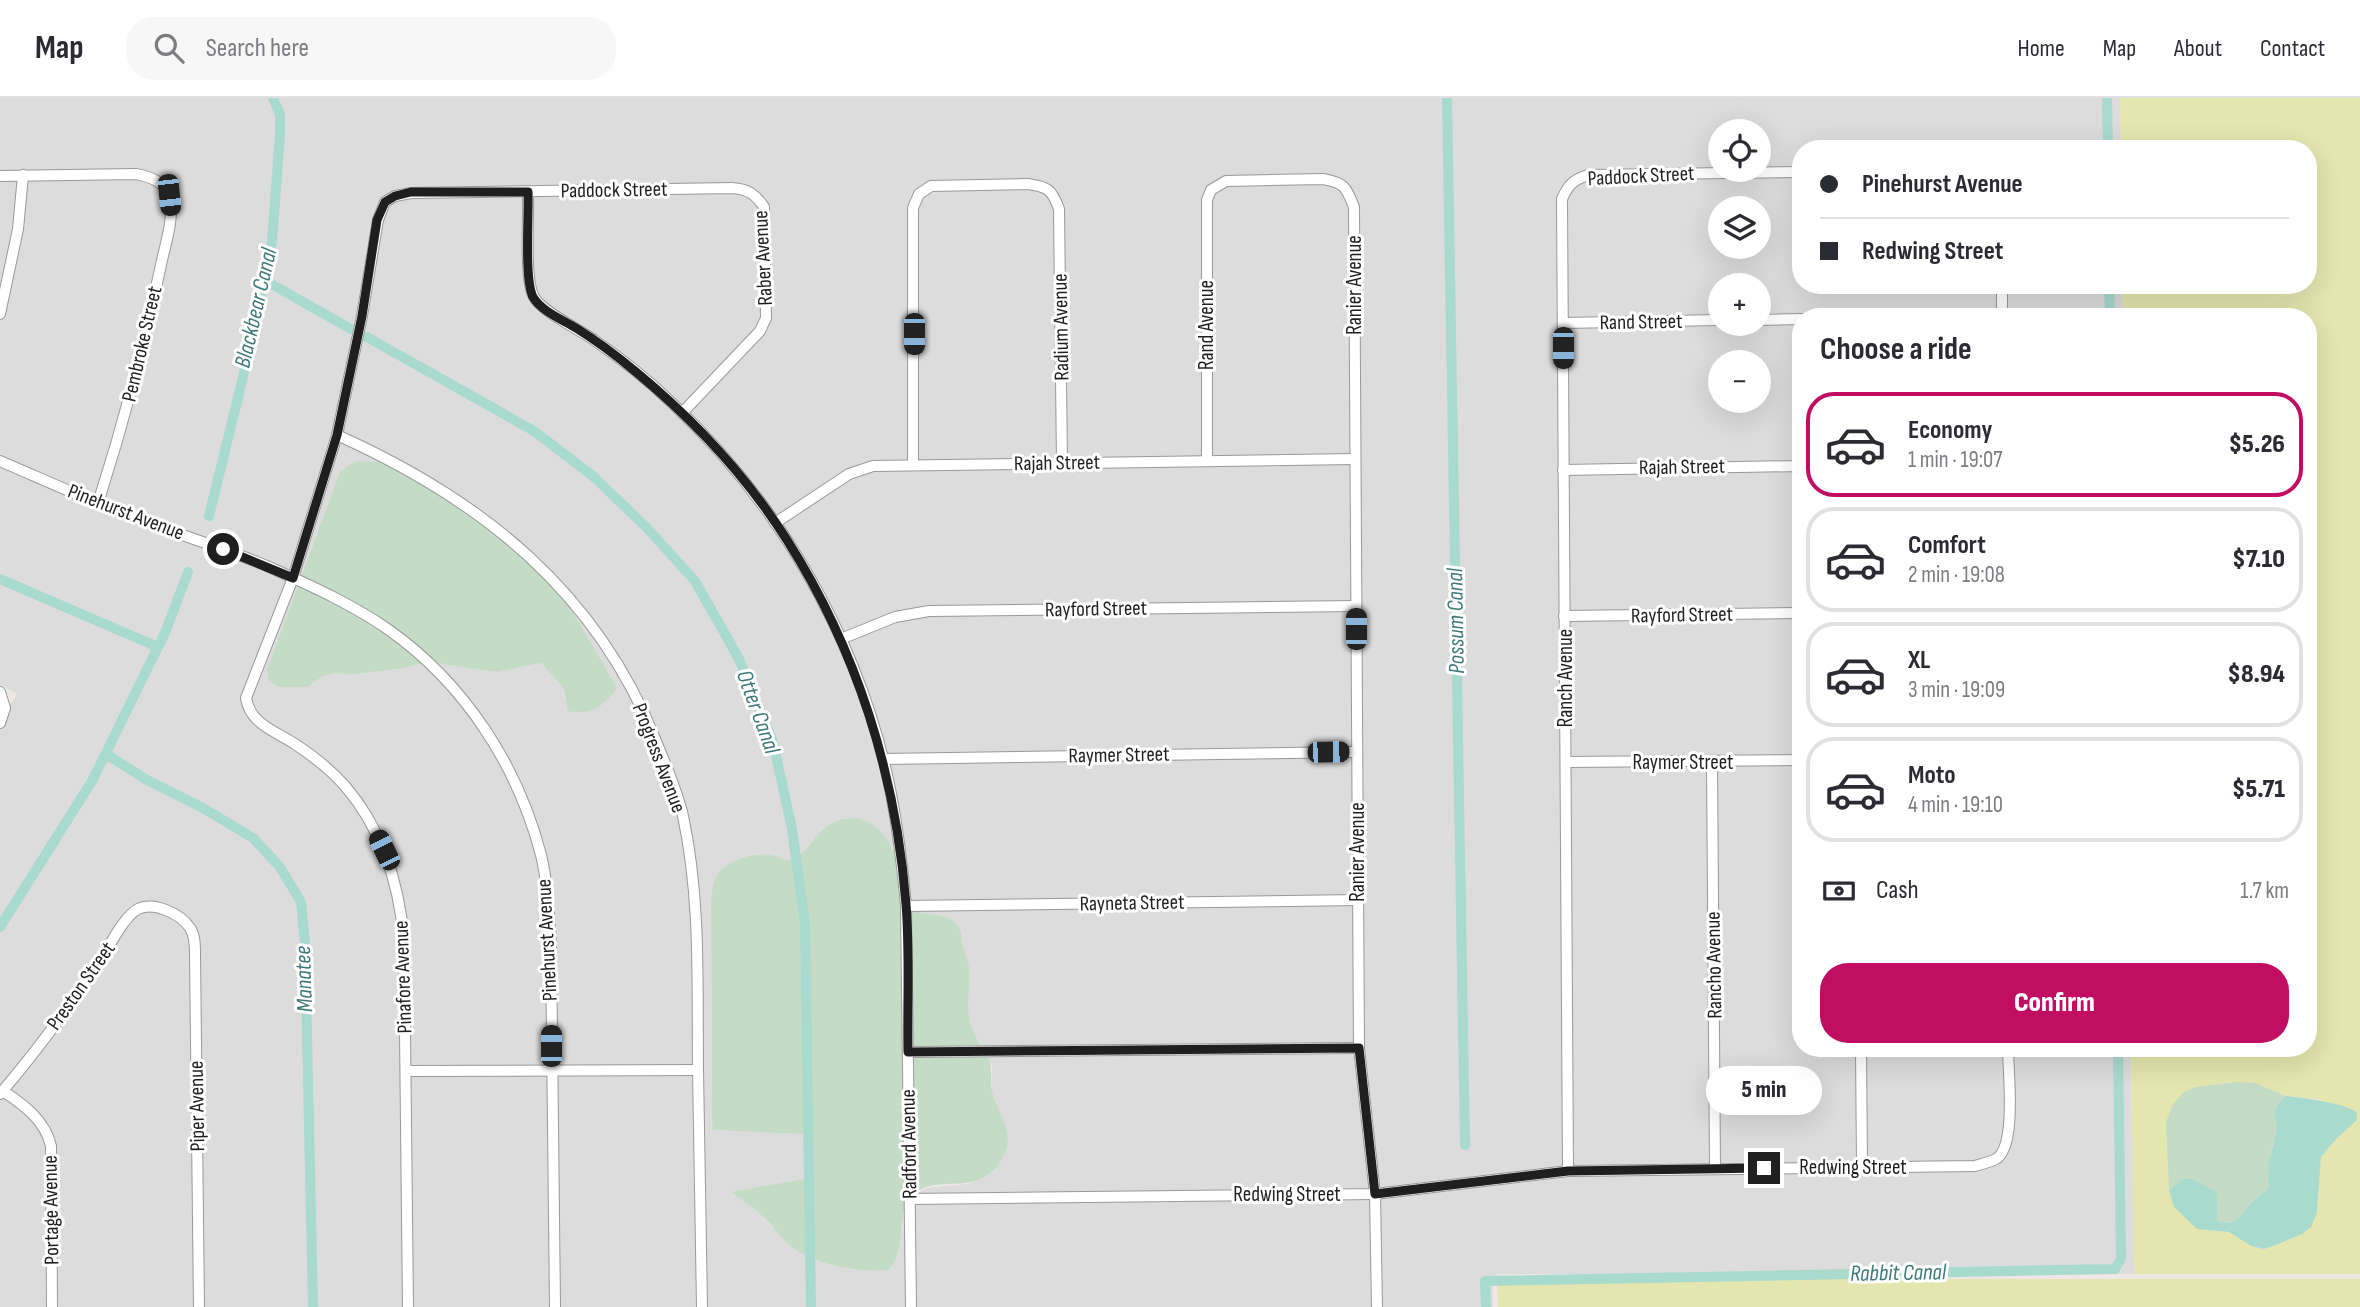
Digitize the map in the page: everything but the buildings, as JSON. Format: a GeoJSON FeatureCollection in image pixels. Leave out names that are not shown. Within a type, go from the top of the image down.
{"type":"FeatureCollection","features":[{"type":"Feature","properties":{"kind":"street","name":"Paddock Street"},"geometry":{"type":"LineString","coordinates":[[1567,187],[1576,179],[1588,176],[1792,172]]}},
{"type":"Feature","properties":{"kind":"street","name":"Pembroke Street"},"geometry":{"type":"LineString","coordinates":[[23,175],[136,174],[150,177],[162,185],[169,195],[170,211],[164,249],[127,409],[98,503]]}},
{"type":"Feature","properties":{"kind":"street"},"geometry":{"type":"LineString","coordinates":[[0,176],[23,175],[18,229],[0,314]]}},
{"type":"Feature","properties":{"kind":"street","name":"Ranier Avenue"},"geometry":{"type":"LineString","coordinates":[[1212,190],[1226,181],[1323,178],[1337,181],[1347,188],[1354,207],[1359,1048],[1375,1194],[1377,1307]]}},
{"type":"Feature","properties":{"kind":"street","name":"Radium Avenue"},"geometry":{"type":"LineString","coordinates":[[913,464],[913,208],[919,194],[931,186],[967,184],[1041,186],[1052,192],[1059,209],[1062,463]]}},
{"type":"Feature","properties":{"kind":"street","name":"Paddock Street"},"geometry":{"type":"LineString","coordinates":[[337,435],[362,316],[377,220],[385,202],[395,196],[411,192],[732,187],[747,189],[757,198]]}},
{"type":"Feature","properties":{"kind":"street","name":"Ranch Avenue"},"geometry":{"type":"LineString","coordinates":[[1567,187],[1562,199],[1561,213],[1568,1171]]}},
{"type":"Feature","properties":{"kind":"street","name":"Rand Avenue"},"geometry":{"type":"LineString","coordinates":[[1207,461],[1205,212],[1212,190]]}},
{"type":"Feature","properties":{"kind":"street","name":"Radford Avenue"},"geometry":{"type":"LineString","coordinates":[[528,192],[529,282],[533,297],[634,370],[682,413],[734,468],[775,523],[813,584],[841,639],[870,715],[883,759],[900,845],[906,906],[911,1307]]}},
{"type":"Feature","properties":{"kind":"street","name":"Raber Avenue"},"geometry":{"type":"LineString","coordinates":[[682,413],[760,331],[766,318],[764,207],[757,198]]}},
{"type":"Feature","properties":{"kind":"street"},"geometry":{"type":"LineString","coordinates":[[1771,320],[1792,319]]}},
{"type":"Feature","properties":{"kind":"street","name":"Rand Street"},"geometry":{"type":"LineString","coordinates":[[1563,323],[1708,320]]}},
{"type":"Feature","properties":{"kind":"street"},"geometry":{"type":"LineString","coordinates":[[293,578],[337,435]]}},
{"type":"Feature","properties":{"kind":"street","name":"Progress Avenue"},"geometry":{"type":"LineString","coordinates":[[337,435],[456,498],[516,544],[547,573],[607,647],[634,691],[671,777],[689,850],[697,917],[702,1307]]}},
{"type":"Feature","properties":{"kind":"street","name":"Rajah Street"},"geometry":{"type":"LineString","coordinates":[[775,523],[849,474],[873,466],[1355,459]]}},
{"type":"Feature","properties":{"kind":"street","name":"Pinehurst Avenue"},"geometry":{"type":"LineString","coordinates":[[0,461],[98,503],[264,565],[368,617],[417,653],[462,699],[480,722],[506,765],[531,822],[544,873],[551,945],[555,1307]]}},
{"type":"Feature","properties":{"kind":"street","name":"Rajah Street"},"geometry":{"type":"LineString","coordinates":[[1563,470],[1792,466]]}},
{"type":"Feature","properties":{"kind":"street","name":"Pinafore Avenue"},"geometry":{"type":"LineString","coordinates":[[293,578],[246,698],[248,710],[265,727],[315,758],[344,786],[368,817],[393,872],[402,912],[404,940],[408,1307]]}},
{"type":"Feature","properties":{"kind":"street","name":"Rayford Street"},"geometry":{"type":"LineString","coordinates":[[841,639],[895,617],[929,611],[1356,606]]}},
{"type":"Feature","properties":{"kind":"street","name":"Rayford Street"},"geometry":{"type":"LineString","coordinates":[[1564,616],[1792,613]]}},
{"type":"Feature","properties":{"kind":"street"},"geometry":{"type":"LineString","coordinates":[[0,723],[5,708],[2,694]]}},
{"type":"Feature","properties":{"kind":"street","name":"Raymer Street"},"geometry":{"type":"LineString","coordinates":[[883,759],[1356,752]]}},
{"type":"Feature","properties":{"kind":"street","name":"Raymer Street"},"geometry":{"type":"LineString","coordinates":[[1566,762],[1792,761]]}},
{"type":"Feature","properties":{"kind":"street","name":"Rancho Avenue"},"geometry":{"type":"LineString","coordinates":[[1712,762],[1716,1168]]}},
{"type":"Feature","properties":{"kind":"street","name":"Rayneta Street"},"geometry":{"type":"LineString","coordinates":[[906,906],[1357,900]]}},
{"type":"Feature","properties":{"kind":"street","name":"Preston Street"},"geometry":{"type":"LineString","coordinates":[[1,1092],[64,1013],[124,923],[137,909],[160,908],[175,914]]}},
{"type":"Feature","properties":{"kind":"street","name":"Piper Avenue"},"geometry":{"type":"LineString","coordinates":[[175,914],[190,927],[194,938],[200,1307]]}},
{"type":"Feature","properties":{"kind":"street"},"geometry":{"type":"LineString","coordinates":[[908,1052],[1359,1048]]}},
{"type":"Feature","properties":{"kind":"street"},"geometry":{"type":"LineString","coordinates":[[1861,1057],[1862,1166]]}},
{"type":"Feature","properties":{"kind":"street","name":"Redwing Street"},"geometry":{"type":"LineString","coordinates":[[910,1199],[1375,1194],[1568,1171],[1975,1166],[1998,1158],[2005,1148],[2009,1132],[2008,1057]]}},
{"type":"Feature","properties":{"kind":"street"},"geometry":{"type":"LineString","coordinates":[[406,1071],[698,1070]]}},
{"type":"Feature","properties":{"kind":"street","name":"Portage Avenue"},"geometry":{"type":"LineString","coordinates":[[1,1092],[34,1116],[48,1135],[51,1146],[52,1307]]}},
{"type":"Feature","properties":{"kind":"shaded area"},"geometry":{"type":"Polygon","coordinates":[[[0,98],[2120,98],[2121,140],[1792,140],[1792,294],[2122,294],[2123,308],[1792,308],[1792,1057],[2131,1057],[2134,1274],[1497,1274],[1493,1279],[1493,1307],[0,1307],[0,721],[17,694],[0,685],[0,98]],[[355,461],[340,472],[267,669],[308,687],[323,676],[336,673],[351,675],[429,662],[496,672],[541,663],[563,687],[564,699],[605,704],[355,461]],[[828,825],[808,850],[788,861],[771,855],[740,859],[711,905],[712,1119],[714,1130],[805,1133],[804,1179],[732,1193],[760,1213],[770,1225],[807,1256],[854,1270],[902,1227],[902,1209],[911,1196],[927,1188],[967,1184],[992,1172],[999,1163],[996,1103],[992,1091],[992,1067],[975,1039],[969,1017],[962,936],[940,916],[921,914],[906,906],[894,849],[884,838],[828,825]]]}},
{"type":"Feature","properties":{"kind":"shaded area"},"geometry":{"type":"Polygon","coordinates":[[[2120,98],[2360,98],[2360,1274],[2134,1274],[2131,1057],[2317,1057],[2317,308],[2123,308],[2122,294],[2317,294],[2317,140],[2121,140],[2120,98]],[[2254,1083],[2217,1084],[2168,1162],[2170,1193],[2175,1207],[2212,1231],[2229,1232],[2251,1246],[2264,1249],[2302,1234],[2317,1211],[2321,1157],[2337,1138],[2349,1107],[2339,1107],[2317,1099],[2287,1096],[2254,1083]]]}},
{"type":"Feature","properties":{"kind":"shaded area"},"geometry":{"type":"Polygon","coordinates":[[[355,461],[380,462],[432,479],[455,494],[564,597],[617,688],[607,700],[590,711],[568,711],[563,687],[541,663],[496,672],[429,662],[351,675],[336,673],[323,676],[308,687],[278,687],[269,680],[267,669],[340,472],[355,461]]]}},
{"type":"Feature","properties":{"kind":"shaded area"},"geometry":{"type":"Polygon","coordinates":[[[843,819],[860,819],[872,824],[882,833],[902,871],[914,911],[949,919],[959,928],[969,967],[969,1018],[974,1034],[990,1062],[992,1090],[1008,1138],[1004,1155],[983,1178],[971,1182],[934,1185],[912,1196],[904,1212],[898,1250],[889,1270],[839,1266],[803,1254],[788,1244],[758,1212],[731,1192],[804,1179],[805,1134],[713,1130],[711,905],[716,877],[726,866],[749,856],[765,854],[788,861],[806,849],[827,826],[843,819]]]}},
{"type":"Feature","properties":{"kind":"shaded area"},"geometry":{"type":"Polygon","coordinates":[[[2237,1082],[2255,1083],[2286,1096],[2274,1112],[2277,1128],[2271,1153],[2268,1188],[2237,1219],[2228,1223],[2217,1220],[2214,1190],[2187,1180],[2169,1190],[2166,1122],[2173,1104],[2184,1092],[2196,1087],[2237,1082]]]}},
{"type":"Feature","properties":{"kind":"shaded area"},"geometry":{"type":"Polygon","coordinates":[[[2286,1096],[2335,1104],[2357,1113],[2356,1121],[2321,1157],[2317,1212],[2311,1227],[2302,1234],[2264,1249],[2251,1246],[2229,1232],[2197,1229],[2174,1207],[2169,1190],[2184,1179],[2192,1179],[2214,1190],[2217,1197],[2217,1220],[2233,1222],[2268,1188],[2269,1163],[2277,1128],[2274,1112],[2286,1096]]]}},
{"type":"Feature","properties":{"kind":"shaded area"},"geometry":{"type":"Polygon","coordinates":[[[1497,1279],[2360,1279],[2360,1307],[1498,1307],[1497,1279]]]}},
{"type":"Feature","properties":{"kind":"waterway","name":"Blackbear Canal"},"geometry":{"type":"LineString","coordinates":[[209,516],[272,242],[280,135],[280,115],[273,98]]}},
{"type":"Feature","properties":{"kind":"waterway","name":"Possum Canal"},"geometry":{"type":"LineString","coordinates":[[1447,98],[1465,1145]]}},
{"type":"Feature","properties":{"kind":"waterway","name":"Rabbit Canal"},"geometry":{"type":"LineString","coordinates":[[2107,98],[2108,140]]}},
{"type":"Feature","properties":{"kind":"waterway","name":"Otter Canal"},"geometry":{"type":"LineString","coordinates":[[264,280],[351,329]]}},
{"type":"Feature","properties":{"kind":"waterway","name":"Rabbit Canal"},"geometry":{"type":"LineString","coordinates":[[2109,294],[2110,308]]}},
{"type":"Feature","properties":{"kind":"waterway","name":"Otter Canal"},"geometry":{"type":"LineString","coordinates":[[367,337],[534,431],[594,477],[647,528],[695,581],[739,659],[773,742],[792,829],[805,924],[811,1307]]}},
{"type":"Feature","properties":{"kind":"waterway","name":"Blackbear Canal"},"geometry":{"type":"LineString","coordinates":[[0,927],[92,781],[165,633],[188,572]]}},
{"type":"Feature","properties":{"kind":"waterway"},"geometry":{"type":"LineString","coordinates":[[0,579],[158,647]]}},
{"type":"Feature","properties":{"kind":"waterway","name":"Manatee"},"geometry":{"type":"LineString","coordinates":[[106,754],[147,780],[203,808],[253,838],[280,867],[301,902],[305,943],[313,1307]]}},
{"type":"Feature","properties":{"kind":"waterway","name":"Rabbit Canal"},"geometry":{"type":"LineString","coordinates":[[1486,1307],[1485,1281],[2115,1269],[2121,1259],[2118,1057]]}},
{"type":"Feature","properties":{"kind":"route"},"geometry":{"type":"LineString","coordinates":[[223,549],[293,578],[337,435],[362,316],[377,220],[385,202],[411,192],[528,192],[529,282],[533,297],[634,370],[673,404],[734,468],[787,541],[841,639],[878,740],[900,845],[906,906],[908,1052],[1359,1048],[1375,1194],[1568,1171],[1764,1168]]}}]}
